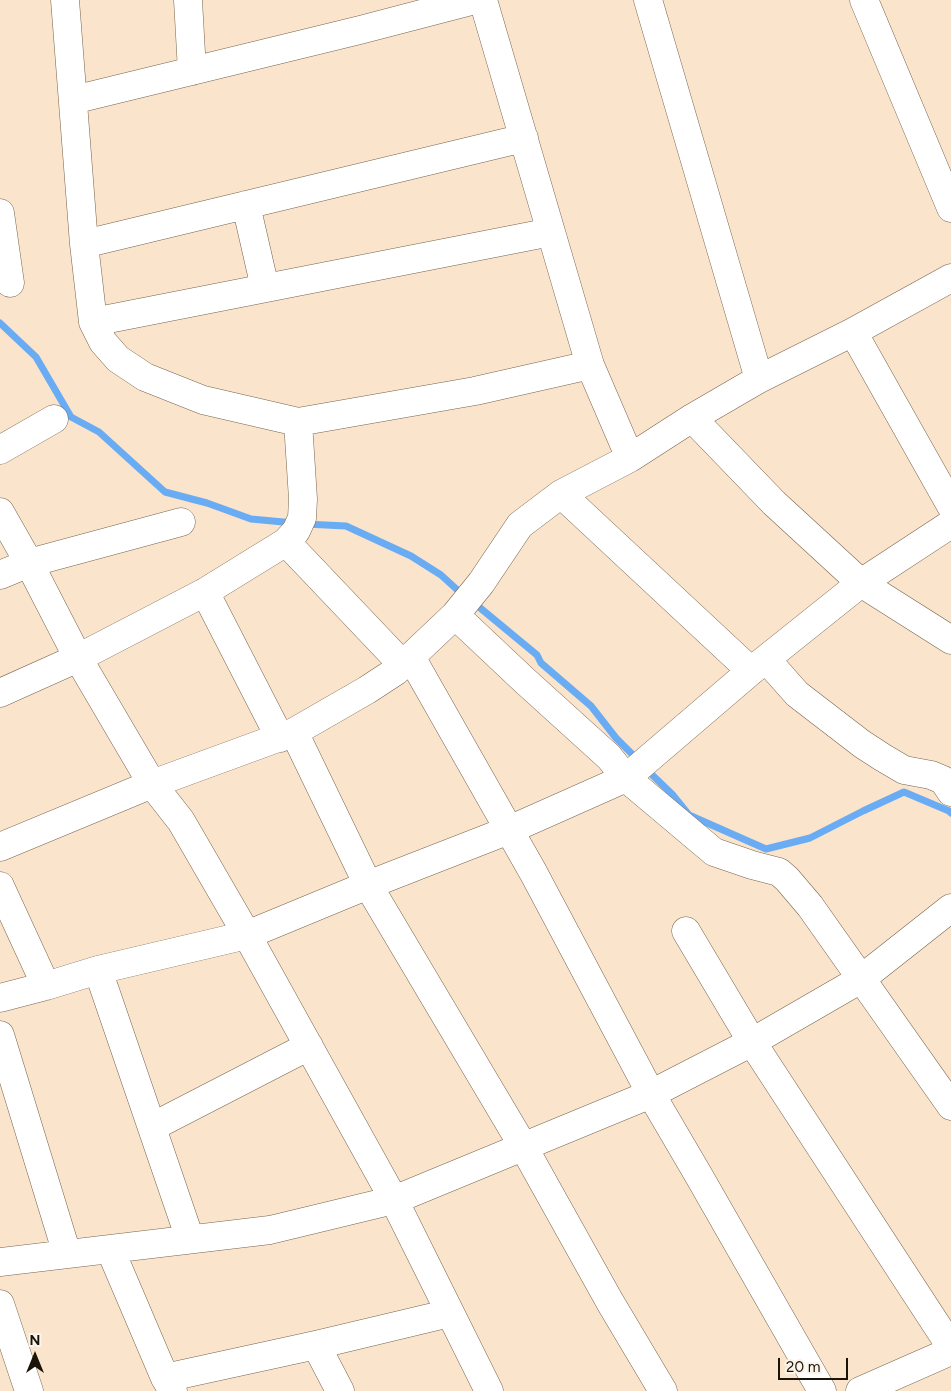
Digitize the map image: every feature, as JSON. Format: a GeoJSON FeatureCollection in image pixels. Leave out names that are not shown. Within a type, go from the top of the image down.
{"type":"FeatureCollection","features":[{"type":"Feature","properties":{"kind":"street"},"geometry":{"type":"LineString","coordinates":[[65,0],[84,244],[93,322],[103,342],[118,359],[145,377],[203,400],[298,422],[475,391],[590,365]]}},
{"type":"Feature","properties":{"kind":"street"},"geometry":{"type":"LineString","coordinates":[[188,0],[192,71]]}},
{"type":"Feature","properties":{"kind":"street"},"geometry":{"type":"LineString","coordinates":[[73,100],[475,0]]}},
{"type":"Feature","properties":{"kind":"street"},"geometry":{"type":"LineString","coordinates":[[482,0],[590,365],[630,458]]}},
{"type":"Feature","properties":{"kind":"street"},"geometry":{"type":"LineString","coordinates":[[648,0],[759,379]]}},
{"type":"Feature","properties":{"kind":"street"},"geometry":{"type":"LineString","coordinates":[[864,0],[951,208]]}},
{"type":"Feature","properties":{"kind":"street"},"geometry":{"type":"LineString","coordinates":[[84,244],[524,138]]}},
{"type":"Feature","properties":{"kind":"street"},"geometry":{"type":"LineString","coordinates":[[246,205],[265,288]]}},
{"type":"Feature","properties":{"kind":"street"},"geometry":{"type":"LineString","coordinates":[[0,213],[10,283]]}},
{"type":"Feature","properties":{"kind":"street"},"geometry":{"type":"LineString","coordinates":[[93,322],[551,232]]}},
{"type":"Feature","properties":{"kind":"street"},"geometry":{"type":"LineString","coordinates":[[0,847],[152,784],[287,735],[367,690],[396,671],[458,611],[520,525],[561,494],[630,458],[692,418],[759,379],[853,332],[951,278]]}},
{"type":"Feature","properties":{"kind":"street"},"geometry":{"type":"LineString","coordinates":[[853,332],[951,506]]}},
{"type":"Feature","properties":{"kind":"street"},"geometry":{"type":"LineString","coordinates":[[0,450],[54,418]]}},
{"type":"Feature","properties":{"kind":"street"},"geometry":{"type":"LineString","coordinates":[[692,418],[774,503],[862,583],[951,640]]}},
{"type":"Feature","properties":{"kind":"street"},"geometry":{"type":"LineString","coordinates":[[0,693],[78,658],[205,592],[286,542],[296,531],[302,518],[303,499],[298,422]]}},
{"type":"Feature","properties":{"kind":"street"},"geometry":{"type":"LineString","coordinates":[[561,494],[758,665],[862,744],[904,770],[931,775],[943,780],[951,792]]}},
{"type":"Feature","properties":{"kind":"street"},"geometry":{"type":"LineString","coordinates":[[0,512],[29,563],[78,658],[152,784],[181,821],[309,1046],[394,1200],[489,1391]]}},
{"type":"Feature","properties":{"kind":"street"},"geometry":{"type":"LineString","coordinates":[[0,575],[29,563],[181,522]]}},
{"type":"Feature","properties":{"kind":"street"},"geometry":{"type":"LineString","coordinates":[[0,998],[98,970],[247,935],[509,830],[627,778],[758,665],[862,583],[951,524]]}},
{"type":"Feature","properties":{"kind":"street"},"geometry":{"type":"LineString","coordinates":[[286,542],[407,661],[533,872],[651,1094],[822,1391]]}},
{"type":"Feature","properties":{"kind":"street"},"geometry":{"type":"LineString","coordinates":[[205,592],[287,735],[368,885],[523,1146],[610,1302],[663,1391]]}},
{"type":"Feature","properties":{"kind":"street"},"geometry":{"type":"LineString","coordinates":[[458,611],[524,680],[609,757],[627,778],[714,852],[779,872],[787,878],[810,906],[951,1106]]}},
{"type":"Feature","properties":{"kind":"street"},"geometry":{"type":"LineString","coordinates":[[0,886],[46,986]]}},
{"type":"Feature","properties":{"kind":"street"},"geometry":{"type":"LineString","coordinates":[[0,1262],[270,1230],[394,1200],[651,1094],[752,1042],[862,979],[951,908]]}},
{"type":"Feature","properties":{"kind":"street"},"geometry":{"type":"LineString","coordinates":[[686,931],[752,1042],[951,1346]]}},
{"type":"Feature","properties":{"kind":"street"},"geometry":{"type":"LineString","coordinates":[[98,970],[190,1239]]}},
{"type":"Feature","properties":{"kind":"street"},"geometry":{"type":"LineString","coordinates":[[0,1035],[66,1254]]}},
{"type":"Feature","properties":{"kind":"street"},"geometry":{"type":"LineString","coordinates":[[152,1127],[309,1046]]}},
{"type":"Feature","properties":{"kind":"street"},"geometry":{"type":"LineString","coordinates":[[110,1249],[169,1384],[316,1345],[450,1314]]}},
{"type":"Feature","properties":{"kind":"street"},"geometry":{"type":"LineString","coordinates":[[0,1304],[29,1391]]}},
{"type":"Feature","properties":{"kind":"street"},"geometry":{"type":"LineString","coordinates":[[316,1345],[340,1391]]}},
{"type":"Feature","properties":{"kind":"street"},"geometry":{"type":"LineString","coordinates":[[860,1391],[951,1351]]}},
{"type":"Feature","properties":{"kind":"waterway"},"geometry":{"type":"LineString","coordinates":[[0,323],[36,357],[71,417],[99,432],[165,492],[207,503],[251,519],[294,523]]}},
{"type":"Feature","properties":{"kind":"waterway"},"geometry":{"type":"LineString","coordinates":[[305,524],[346,526],[411,556],[441,575],[464,596]]}},
{"type":"Feature","properties":{"kind":"waterway"},"geometry":{"type":"LineString","coordinates":[[473,602],[537,655],[541,663],[591,706],[616,738],[639,761]]}},
{"type":"Feature","properties":{"kind":"waterway"},"geometry":{"type":"LineString","coordinates":[[646,769],[672,794],[689,815],[766,849],[810,838],[904,792],[951,813]]}}]}
